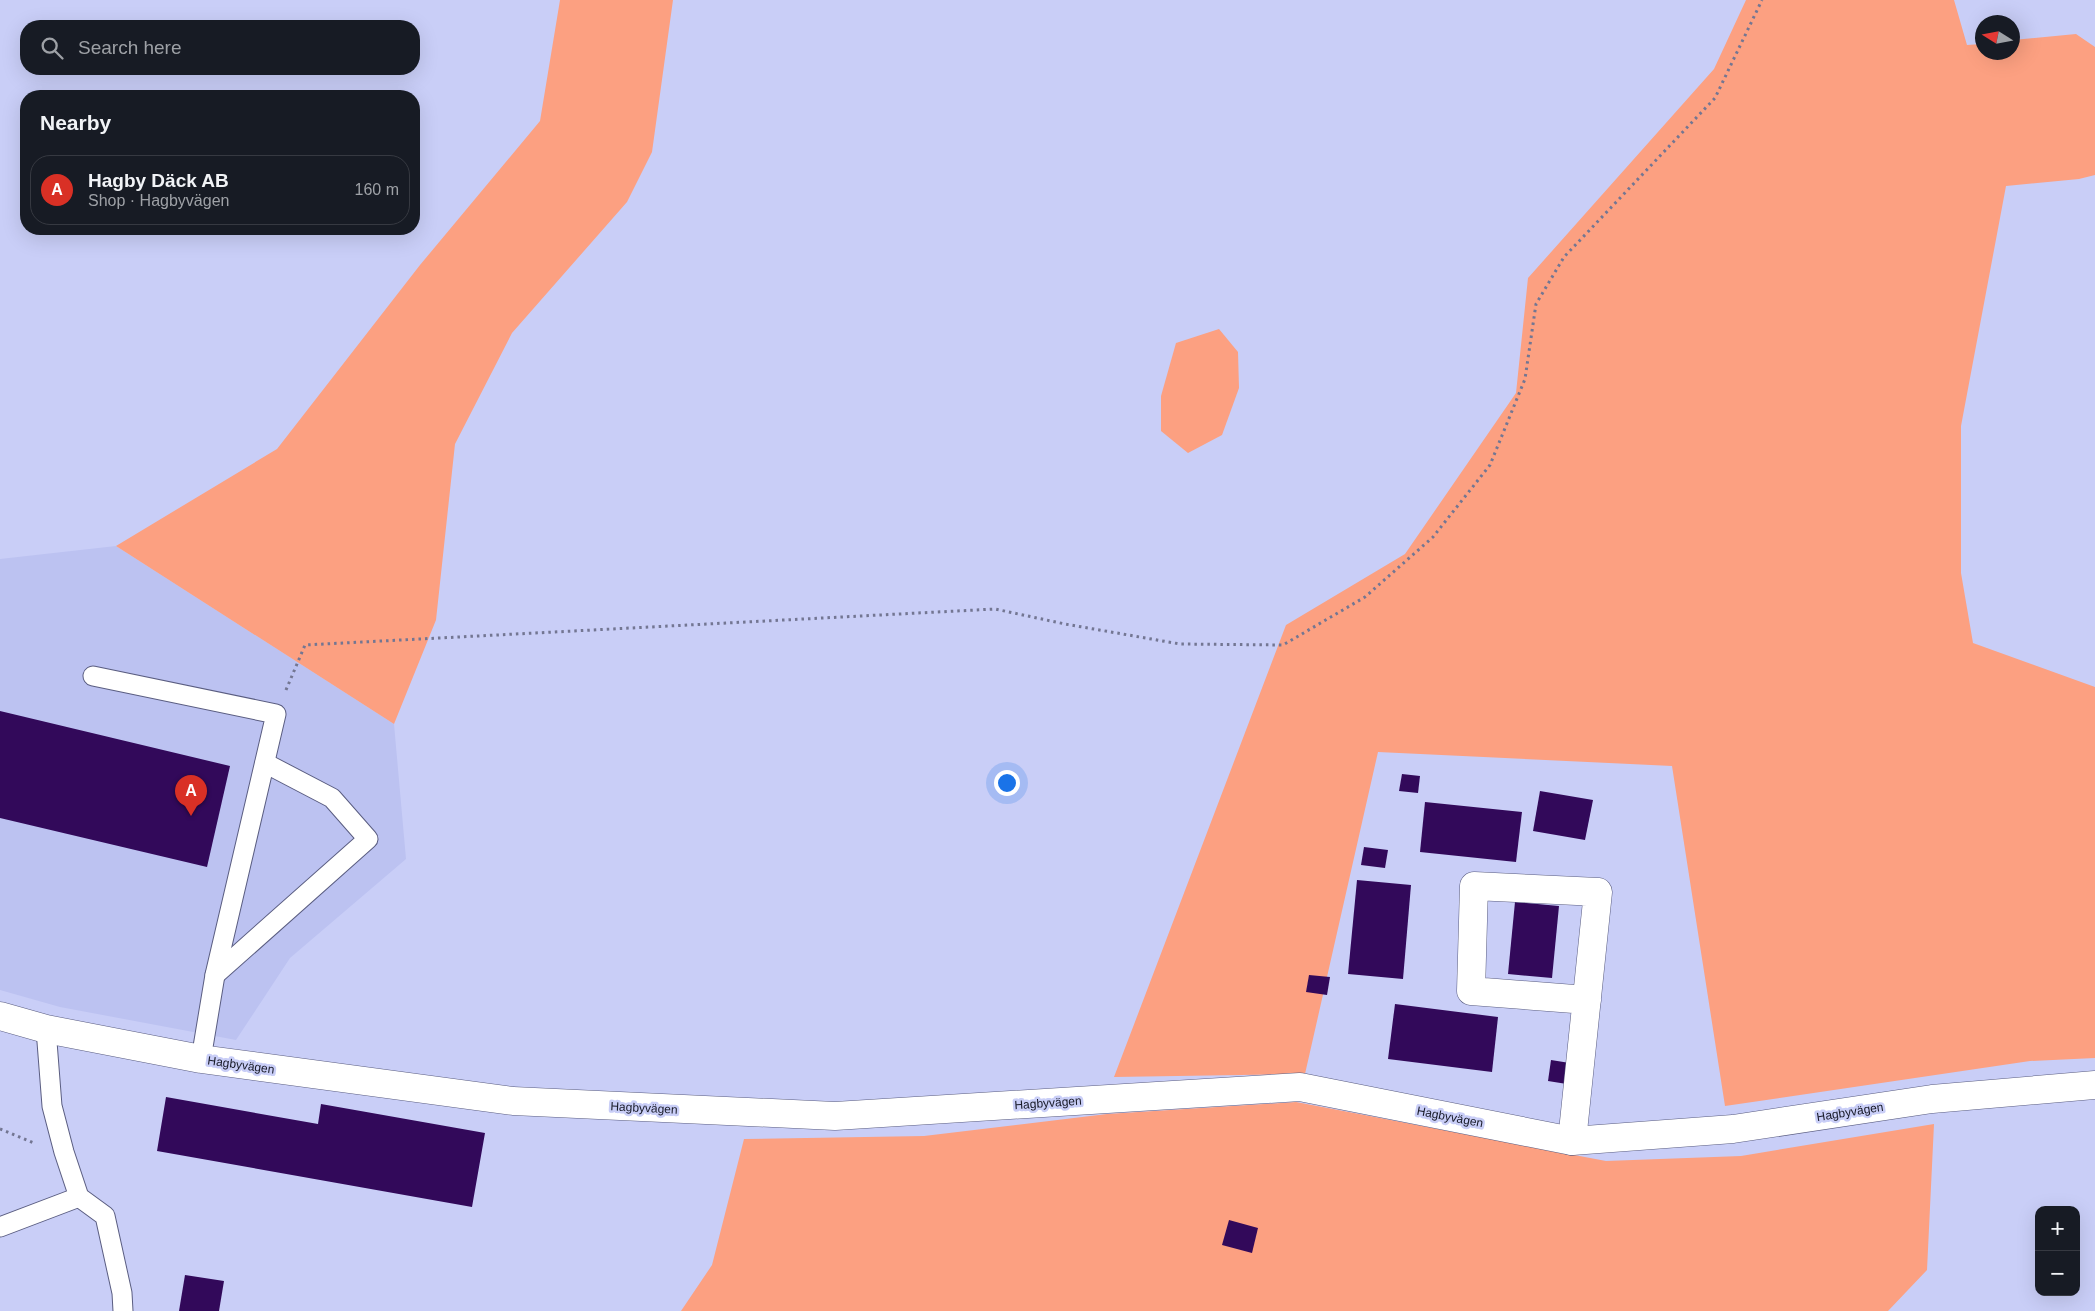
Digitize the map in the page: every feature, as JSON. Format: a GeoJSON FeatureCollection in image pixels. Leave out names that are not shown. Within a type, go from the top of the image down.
{"type":"FeatureCollection","features":[{"type":"Feature","properties":{"kind":"street"},"geometry":{"type":"LineString","coordinates":[[1572,1141],[1587,1000],[1598,892],[1474,886],[1471,990],[1587,1000]]}},
{"type":"Feature","properties":{"kind":"street","name":"Hagbyvägen"},"geometry":{"type":"LineString","coordinates":[[0,1016],[46,1029],[201,1059],[513,1101],[835,1116],[1300,1087],[1572,1141],[1733,1129],[1932,1099],[2095,1085]]}},
{"type":"Feature","properties":{"kind":"lane"},"geometry":{"type":"LineString","coordinates":[[93,676],[276,714],[215,975],[201,1059]]}},
{"type":"Feature","properties":{"kind":"lane"},"geometry":{"type":"LineString","coordinates":[[215,975],[368,839],[332,798],[265,762]]}},
{"type":"Feature","properties":{"kind":"lane"},"geometry":{"type":"LineString","coordinates":[[46,1029],[52,1106],[64,1152],[79,1197],[105,1216],[122,1292],[123,1311]]}},
{"type":"Feature","properties":{"kind":"lane"},"geometry":{"type":"LineString","coordinates":[[0,1227],[79,1197]]}},
{"type":"Feature","properties":{"kind":"path"},"geometry":{"type":"LineString","coordinates":[[276,714],[305,645],[995,609],[1065,624],[1180,644],[1283,645],[1366,597],[1433,537],[1490,465],[1525,379],[1536,304],[1564,257],[1716,98],[1762,0]]}},
{"type":"Feature","properties":{"kind":"shaded area"},"geometry":{"type":"Polygon","coordinates":[[[560,0],[673,0],[652,152],[627,202],[512,333],[455,444],[436,620],[394,724],[116,546],[277,449],[420,265],[540,121],[560,0]]]}},
{"type":"Feature","properties":{"kind":"shaded area"},"geometry":{"type":"Polygon","coordinates":[[[1746,0],[1954,0],[1967,45],[1975,44],[1975,60],[2020,60],[2020,39],[2076,34],[2095,47],[2095,175],[2079,179],[2006,186],[1961,426],[1961,573],[1973,643],[2095,687],[2095,1058],[2030,1061],[1725,1106],[1672,766],[1378,752],[1305,1074],[1114,1077],[1286,625],[1405,554],[1516,393],[1528,278],[1714,69],[1746,0]]]}},
{"type":"Feature","properties":{"kind":"shaded area"},"geometry":{"type":"Polygon","coordinates":[[[1219,329],[1238,352],[1239,388],[1222,435],[1188,453],[1161,431],[1161,396],[1176,343],[1219,329]]]}},
{"type":"Feature","properties":{"kind":"shaded area"},"geometry":{"type":"Polygon","coordinates":[[[116,546],[394,724],[406,859],[290,958],[236,1040],[60,1007],[0,990],[0,559],[116,546]]]}},
{"type":"Feature","properties":{"kind":"shaded area"},"geometry":{"type":"Polygon","coordinates":[[[1296,1102],[1606,1161],[1741,1156],[1934,1124],[1927,1270],[1888,1311],[681,1311],[712,1265],[744,1139],[924,1136],[1107,1114],[1296,1102]]]}},
{"type":"Feature","properties":{"kind":"building"},"geometry":{"type":"Polygon","coordinates":[[[0,711],[230,766],[207,867],[0,818],[0,711]]]}},
{"type":"Feature","properties":{"kind":"building"},"geometry":{"type":"Polygon","coordinates":[[[1402,774],[1420,776],[1418,793],[1399,791],[1402,774]]]}},
{"type":"Feature","properties":{"kind":"building"},"geometry":{"type":"Polygon","coordinates":[[[1540,791],[1593,800],[1585,840],[1533,831],[1540,791]]]}},
{"type":"Feature","properties":{"kind":"building"},"geometry":{"type":"Polygon","coordinates":[[[1425,802],[1522,812],[1516,862],[1420,852],[1425,802]]]}},
{"type":"Feature","properties":{"kind":"building"},"geometry":{"type":"Polygon","coordinates":[[[1364,847],[1388,850],[1385,868],[1361,865],[1364,847]]]}},
{"type":"Feature","properties":{"kind":"building"},"geometry":{"type":"Polygon","coordinates":[[[1357,880],[1411,885],[1403,979],[1348,974],[1357,880]]]}},
{"type":"Feature","properties":{"kind":"building"},"geometry":{"type":"Polygon","coordinates":[[[1515,902],[1559,906],[1552,978],[1508,974],[1515,902]]]}},
{"type":"Feature","properties":{"kind":"building"},"geometry":{"type":"Polygon","coordinates":[[[1309,975],[1330,977],[1327,995],[1306,992],[1309,975]]]}},
{"type":"Feature","properties":{"kind":"building"},"geometry":{"type":"Polygon","coordinates":[[[1395,1004],[1498,1017],[1492,1072],[1388,1059],[1395,1004]]]}},
{"type":"Feature","properties":{"kind":"building"},"geometry":{"type":"Polygon","coordinates":[[[1551,1060],[1576,1064],[1573,1085],[1548,1081],[1551,1060]]]}},
{"type":"Feature","properties":{"kind":"building"},"geometry":{"type":"Polygon","coordinates":[[[166,1097],[318,1124],[321,1104],[485,1133],[472,1207],[157,1151],[166,1097]]]}},
{"type":"Feature","properties":{"kind":"building"},"geometry":{"type":"Polygon","coordinates":[[[1229,1220],[1258,1228],[1252,1253],[1222,1245],[1229,1220]]]}},
{"type":"Feature","properties":{"kind":"building"},"geometry":{"type":"Polygon","coordinates":[[[185,1275],[224,1281],[219,1311],[179,1311],[185,1275]]]}},
{"type":"Feature","properties":{"kind":"place","name":"Hagby Däck AB"},"geometry":{"type":"Point","coordinates":[191,816]}}]}
